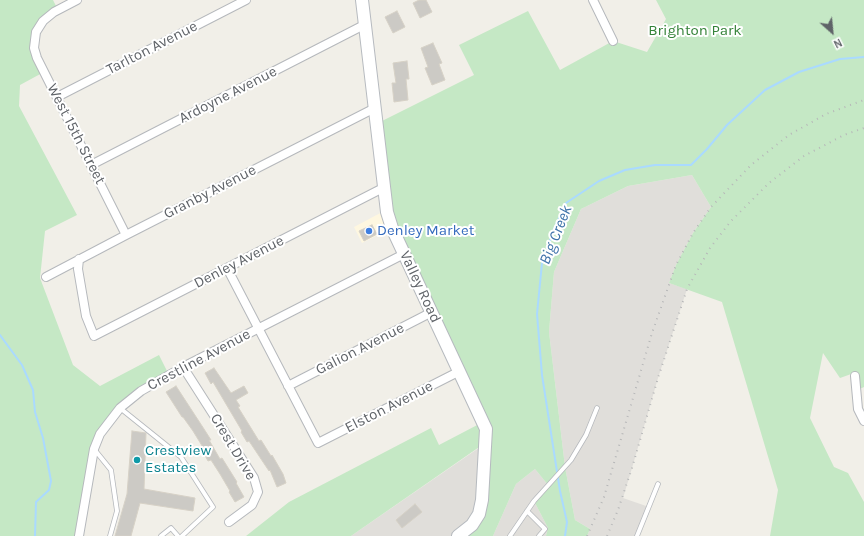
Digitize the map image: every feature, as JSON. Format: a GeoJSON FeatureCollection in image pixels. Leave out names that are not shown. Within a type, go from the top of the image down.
{"type":"FeatureCollection","features":[{"type":"Feature","properties":{"kind":"street","name":"West 15th Street"},"geometry":{"type":"LineString","coordinates":[[77,0],[54,12],[43,21],[36,32],[34,48],[36,58],[126,235]]}},
{"type":"Feature","properties":{"kind":"street","name":"Tarlton Avenue"},"geometry":{"type":"LineString","coordinates":[[57,97],[246,0]]}},
{"type":"Feature","properties":{"kind":"street","name":"Valley Road"},"geometry":{"type":"LineString","coordinates":[[362,0],[383,188],[391,226],[486,428],[482,500],[479,514],[472,525],[458,536]]}},
{"type":"Feature","properties":{"kind":"street"},"geometry":{"type":"LineString","coordinates":[[593,0],[613,41]]}},
{"type":"Feature","properties":{"kind":"street","name":"Ardoyne Avenue"},"geometry":{"type":"LineString","coordinates":[[91,164],[364,25]]}},
{"type":"Feature","properties":{"kind":"street","name":"Granby Avenue"},"geometry":{"type":"LineString","coordinates":[[46,277],[375,108]]}},
{"type":"Feature","properties":{"kind":"street","name":"Denley Avenue"},"geometry":{"type":"LineString","coordinates":[[79,259],[78,269],[86,316],[94,336],[383,188]]}},
{"type":"Feature","properties":{"kind":"street","name":"Crestline Avenue"},"geometry":{"type":"LineString","coordinates":[[79,536],[94,448],[100,434],[120,408],[142,391],[183,367],[404,254]]}},
{"type":"Feature","properties":{"kind":"street"},"geometry":{"type":"LineString","coordinates":[[227,268],[288,386]]}},
{"type":"Feature","properties":{"kind":"street","name":"Galion Avenue"},"geometry":{"type":"LineString","coordinates":[[288,386],[432,312]]}},
{"type":"Feature","properties":{"kind":"street","name":"Crest Drive"},"geometry":{"type":"LineString","coordinates":[[183,367],[254,478],[258,492],[252,504],[229,522]]}},
{"type":"Feature","properties":{"kind":"street","name":"Elston Avenue"},"geometry":{"type":"LineString","coordinates":[[288,386],[318,443],[460,371]]}},
{"type":"Feature","properties":{"kind":"street"},"geometry":{"type":"LineString","coordinates":[[855,376],[858,410],[864,421]]}},
{"type":"Feature","properties":{"kind":"street"},"geometry":{"type":"LineString","coordinates":[[856,391],[864,387]]}},
{"type":"Feature","properties":{"kind":"lane"},"geometry":{"type":"LineString","coordinates":[[120,408],[181,457],[214,507],[182,536]]}},
{"type":"Feature","properties":{"kind":"lane"},"geometry":{"type":"LineString","coordinates":[[510,536],[527,511],[548,485],[572,460],[586,435],[597,408]]}},
{"type":"Feature","properties":{"kind":"lane"},"geometry":{"type":"LineString","coordinates":[[94,448],[111,470],[117,511],[110,536]]}},
{"type":"Feature","properties":{"kind":"lane"},"geometry":{"type":"LineString","coordinates":[[637,536],[658,484]]}},
{"type":"Feature","properties":{"kind":"lane"},"geometry":{"type":"LineString","coordinates":[[527,511],[545,529],[539,536]]}},
{"type":"Feature","properties":{"kind":"lane"},"geometry":{"type":"LineString","coordinates":[[161,536],[171,528],[178,536]]}},
{"type":"Feature","properties":{"kind":"shaded area"},"geometry":{"type":"Polygon","coordinates":[[[692,175],[711,207],[693,233],[676,265],[669,283],[687,289],[658,378],[623,498],[649,507],[637,536],[587,536],[590,529],[575,520],[565,467],[549,332],[554,272],[581,209],[628,186],[692,175]]]}},
{"type":"Feature","properties":{"kind":"shaded area"},"geometry":{"type":"Polygon","coordinates":[[[386,210],[392,228],[362,243],[354,227],[386,210]]]}},
{"type":"Feature","properties":{"kind":"shaded area"},"geometry":{"type":"Polygon","coordinates":[[[486,443],[482,500],[458,536],[351,536],[486,443]]]}},
{"type":"Feature","properties":{"kind":"shaded area"},"geometry":{"type":"Polygon","coordinates":[[[535,469],[548,485],[534,501],[548,528],[546,536],[493,536],[516,484],[535,469]]]}},
{"type":"Feature","properties":{"kind":"green space"},"geometry":{"type":"Polygon","coordinates":[[[0,0],[53,0],[58,10],[43,21],[34,48],[44,72],[20,85],[19,106],[77,215],[45,231],[40,278],[73,365],[100,386],[159,355],[169,375],[142,391],[100,434],[79,536],[0,536],[0,0]]]}},
{"type":"Feature","properties":{"kind":"green space","name":"Brighton Park"},"geometry":{"type":"Polygon","coordinates":[[[656,0],[864,0],[864,387],[855,391],[854,373],[840,378],[823,353],[810,418],[834,467],[848,473],[864,502],[864,536],[770,536],[778,490],[722,302],[669,283],[676,265],[693,233],[711,207],[692,175],[628,186],[581,209],[554,272],[549,332],[565,467],[575,520],[590,529],[587,536],[546,536],[548,528],[534,501],[548,485],[535,469],[516,484],[493,536],[458,536],[479,514],[485,443],[351,536],[246,536],[289,502],[431,428],[439,445],[483,422],[391,226],[376,124],[474,75],[459,45],[528,11],[560,70],[613,41],[647,52],[666,19],[656,0]]]}},
{"type":"Feature","properties":{"kind":"building"},"geometry":{"type":"Polygon","coordinates":[[[419,0],[426,0],[432,12],[420,18],[413,3],[419,0]]]}},
{"type":"Feature","properties":{"kind":"building"},"geometry":{"type":"Polygon","coordinates":[[[397,11],[405,27],[393,33],[385,17],[397,11]]]}},
{"type":"Feature","properties":{"kind":"building"},"geometry":{"type":"Polygon","coordinates":[[[433,43],[442,63],[439,64],[445,80],[432,85],[425,68],[428,67],[421,48],[433,43]]]}},
{"type":"Feature","properties":{"kind":"building"},"geometry":{"type":"Polygon","coordinates":[[[407,61],[409,79],[406,79],[408,100],[394,102],[392,83],[396,83],[393,63],[407,61]]]}},
{"type":"Feature","properties":{"kind":"building"},"geometry":{"type":"Polygon","coordinates":[[[372,225],[377,234],[364,241],[359,231],[372,225]]]}},
{"type":"Feature","properties":{"kind":"building"},"geometry":{"type":"Polygon","coordinates":[[[214,368],[231,393],[244,386],[248,393],[236,400],[240,406],[238,407],[259,441],[261,440],[271,456],[272,455],[283,474],[286,483],[277,487],[270,470],[269,471],[249,441],[247,442],[213,382],[211,384],[205,373],[214,368]]]}},
{"type":"Feature","properties":{"kind":"building"},"geometry":{"type":"Polygon","coordinates":[[[176,386],[211,440],[209,440],[220,459],[222,458],[237,482],[236,483],[244,497],[235,502],[211,460],[208,461],[202,450],[204,449],[166,392],[176,386]]]}},
{"type":"Feature","properties":{"kind":"building","name":"Crestview Estates"},"geometry":{"type":"Polygon","coordinates":[[[132,431],[146,433],[144,489],[195,498],[193,511],[140,503],[131,536],[115,536],[127,494],[132,431]]]}},
{"type":"Feature","properties":{"kind":"building"},"geometry":{"type":"Polygon","coordinates":[[[415,504],[422,512],[402,528],[396,520],[415,504]]]}},
{"type":"Feature","properties":{"kind":"waterway","name":"Big Creek"},"geometry":{"type":"LineString","coordinates":[[565,536],[567,522],[560,491],[542,375],[537,314],[542,263],[554,229],[566,203],[599,181],[625,170],[655,165],[691,165],[727,125],[765,90],[799,72],[840,59],[864,57]]}},
{"type":"Feature","properties":{"kind":"waterway"},"geometry":{"type":"LineString","coordinates":[[0,335],[22,365],[33,390],[35,412],[43,438],[51,481],[49,490],[36,502],[35,536]]}},
{"type":"Feature","properties":{"kind":"railway"},"geometry":{"type":"LineString","coordinates":[[587,536],[604,497],[652,333],[676,265],[693,233],[711,207],[751,165],[789,135],[826,114],[864,100]]}},
{"type":"Feature","properties":{"kind":"railway"},"geometry":{"type":"LineString","coordinates":[[607,536],[618,510],[632,468],[658,378],[687,289],[710,248],[731,221],[769,183],[804,156],[844,135],[864,128]]}},
{"type":"Feature","properties":{"kind":"place","name":"Denley Market"},"geometry":{"type":"Point","coordinates":[369,231]}},
{"type":"Feature","properties":{"kind":"place","name":"Crestview Estates"},"geometry":{"type":"Point","coordinates":[137,460]}}]}
